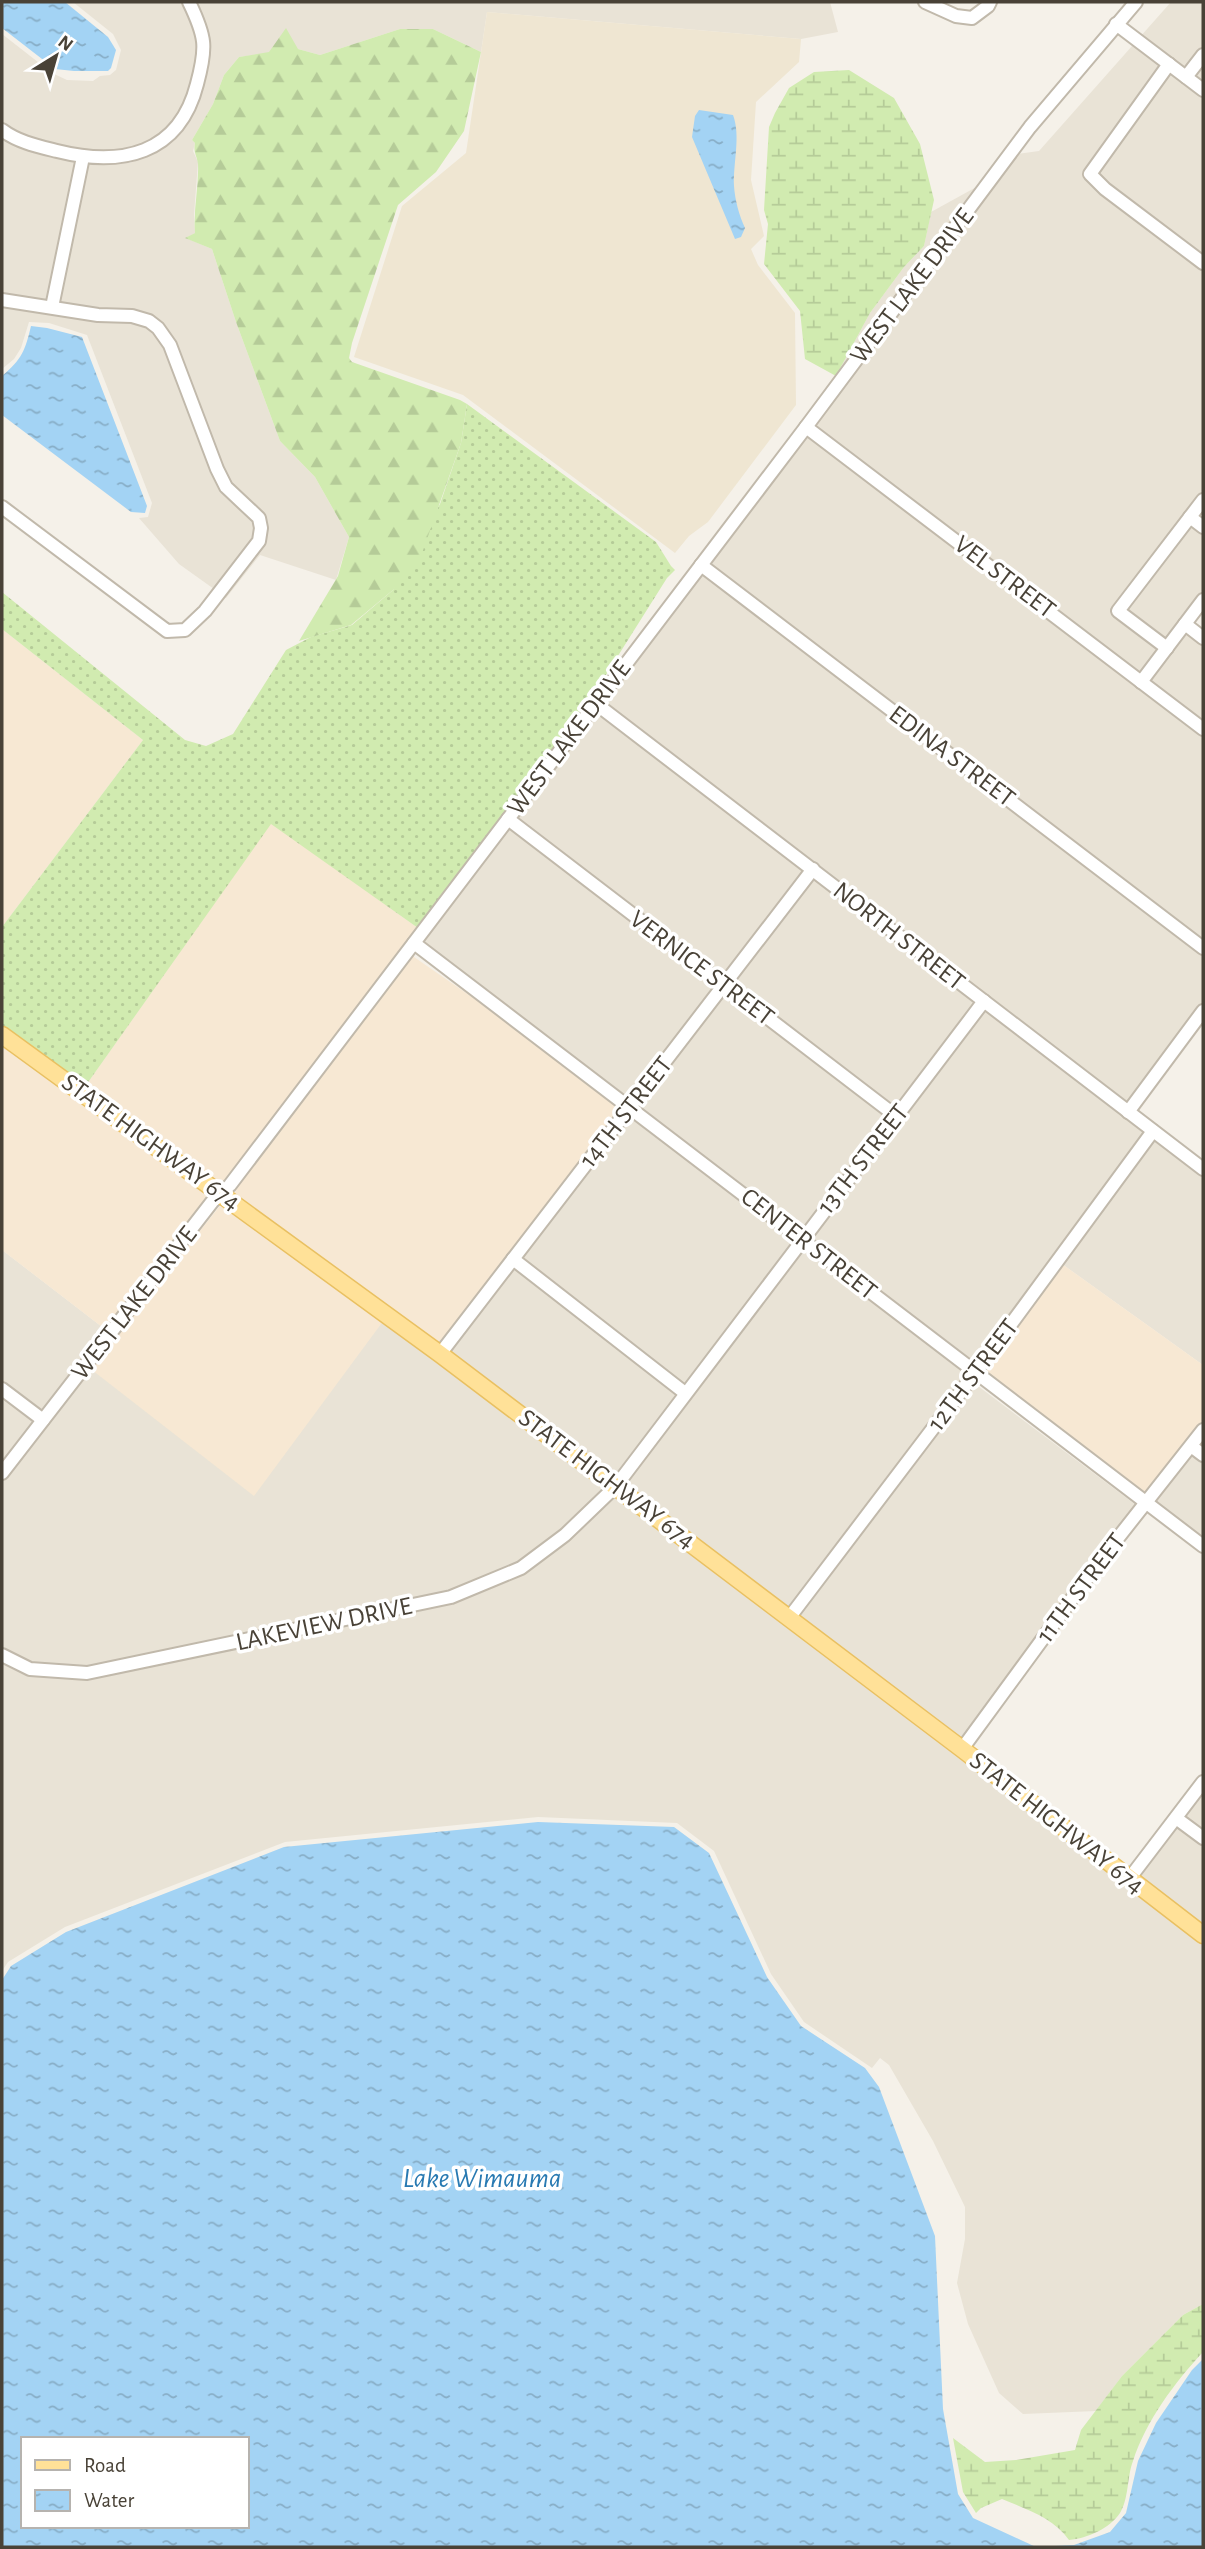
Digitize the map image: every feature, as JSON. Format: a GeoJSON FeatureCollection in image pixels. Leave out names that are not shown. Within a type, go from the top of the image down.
{"type":"FeatureCollection","features":[{"type":"Feature","properties":{"kind":"main road","name":"STATE HIGHWAY 674"},"geometry":{"type":"LineString","coordinates":[[2,1035],[440,1354],[1203,1935]]}},
{"type":"Feature","properties":{"kind":"street"},"geometry":{"type":"LineString","coordinates":[[2,130],[27,144],[83,157],[130,156],[170,136],[193,102],[205,54],[198,19],[189,2]]}},
{"type":"Feature","properties":{"kind":"street"},"geometry":{"type":"LineString","coordinates":[[925,2],[956,16],[972,18],[990,2]]}},
{"type":"Feature","properties":{"kind":"street","name":"WEST LAKE DRIVE"},"geometry":{"type":"LineString","coordinates":[[2,1473],[212,1202],[230,1185],[1030,128],[1136,2]]}},
{"type":"Feature","properties":{"kind":"street"},"geometry":{"type":"LineString","coordinates":[[1116,24],[1203,90]]}},
{"type":"Feature","properties":{"kind":"street"},"geometry":{"type":"LineString","coordinates":[[1186,77],[1203,55]]}},
{"type":"Feature","properties":{"kind":"street"},"geometry":{"type":"LineString","coordinates":[[1169,64],[1090,174],[1105,189],[1203,263]]}},
{"type":"Feature","properties":{"kind":"street"},"geometry":{"type":"LineString","coordinates":[[52,307],[83,157]]}},
{"type":"Feature","properties":{"kind":"street"},"geometry":{"type":"LineString","coordinates":[[2,300],[98,315],[132,316],[149,321],[158,328],[170,345],[217,470],[226,487],[259,519],[261,528],[258,541],[205,611],[185,630],[167,631],[2,507]]}},
{"type":"Feature","properties":{"kind":"street","name":"VEL STREET"},"geometry":{"type":"LineString","coordinates":[[806,427],[1203,729]]}},
{"type":"Feature","properties":{"kind":"street"},"geometry":{"type":"LineString","coordinates":[[1167,648],[1118,611],[1203,500]]}},
{"type":"Feature","properties":{"kind":"street"},"geometry":{"type":"LineString","coordinates":[[1190,517],[1203,527]]}},
{"type":"Feature","properties":{"kind":"street","name":"EDINA STREET"},"geometry":{"type":"LineString","coordinates":[[701,565],[1203,948]]}},
{"type":"Feature","properties":{"kind":"street"},"geometry":{"type":"LineString","coordinates":[[1142,682],[1203,600]]}},
{"type":"Feature","properties":{"kind":"street"},"geometry":{"type":"LineString","coordinates":[[1185,624],[1203,638]]}},
{"type":"Feature","properties":{"kind":"street","name":"NORTH STREET"},"geometry":{"type":"LineString","coordinates":[[595,703],[1203,1169]]}},
{"type":"Feature","properties":{"kind":"street","name":"VERNICE STREET"},"geometry":{"type":"LineString","coordinates":[[508,819],[897,1116]]}},
{"type":"Feature","properties":{"kind":"street","name":"14TH STREET"},"geometry":{"type":"LineString","coordinates":[[440,1354],[813,869]]}},
{"type":"Feature","properties":{"kind":"street","name":"CENTER STREET"},"geometry":{"type":"LineString","coordinates":[[414,943],[1203,1546]]}},
{"type":"Feature","properties":{"kind":"street","name":"13TH STREET"},"geometry":{"type":"LineString","coordinates":[[616,1486],[984,1001]]}},
{"type":"Feature","properties":{"kind":"street"},"geometry":{"type":"LineString","coordinates":[[1128,1112],[1203,1011]]}},
{"type":"Feature","properties":{"kind":"street","name":"12TH STREET"},"geometry":{"type":"LineString","coordinates":[[789,1618],[975,1373],[1153,1131]]}},
{"type":"Feature","properties":{"kind":"street"},"geometry":{"type":"LineString","coordinates":[[513,1259],[685,1394]]}},
{"type":"Feature","properties":{"kind":"street"},"geometry":{"type":"LineString","coordinates":[[2,1389],[43,1420]]}},
{"type":"Feature","properties":{"kind":"street","name":"11TH STREET"},"geometry":{"type":"LineString","coordinates":[[962,1749],[1145,1502],[1203,1430]]}},
{"type":"Feature","properties":{"kind":"street"},"geometry":{"type":"LineString","coordinates":[[1191,1446],[1203,1455]]}},
{"type":"Feature","properties":{"kind":"street","name":"LAKEVIEW DRIVE"},"geometry":{"type":"LineString","coordinates":[[2,1655],[30,1669],[88,1673],[451,1597],[521,1568],[565,1535],[616,1486]]}},
{"type":"Feature","properties":{"kind":"street"},"geometry":{"type":"LineString","coordinates":[[1129,1879],[1203,1782]]}},
{"type":"Feature","properties":{"kind":"street"},"geometry":{"type":"LineString","coordinates":[[1176,1818],[1203,1838]]}},
{"type":"Feature","properties":{"kind":"shaded area"},"geometry":{"type":"Polygon","coordinates":[[[73,2],[182,2],[192,22],[199,54],[187,100],[166,132],[129,151],[84,151],[29,138],[2,122],[2,34],[52,73],[67,80],[93,81],[116,70],[121,50],[113,34],[73,2]]]}},
{"type":"Feature","properties":{"kind":"shaded area"},"geometry":{"type":"Polygon","coordinates":[[[196,2],[830,2],[838,32],[801,39],[487,12],[481,52],[433,29],[400,29],[320,55],[298,49],[239,57],[224,75],[213,104],[192,140],[195,143],[193,151],[198,162],[195,233],[186,238],[212,249],[280,441],[315,477],[349,537],[336,580],[260,555],[226,598],[223,596],[267,526],[263,514],[231,483],[222,467],[175,341],[163,324],[151,315],[132,310],[99,309],[59,302],[87,163],[130,163],[153,154],[174,140],[198,103],[211,52],[203,17],[196,2]]]}},
{"type":"Feature","properties":{"kind":"shaded area"},"geometry":{"type":"Polygon","coordinates":[[[1171,2],[1203,2],[1203,490],[1114,608],[1114,616],[1159,650],[1141,673],[814,425],[1017,154],[1039,151],[1171,2]]]}},
{"type":"Feature","properties":{"kind":"shaded area"},"geometry":{"type":"Polygon","coordinates":[[[487,12],[801,39],[799,62],[756,102],[751,180],[764,236],[751,249],[758,265],[795,313],[796,405],[708,522],[689,536],[675,553],[463,395],[354,357],[402,206],[466,153],[487,12]]]}},
{"type":"Feature","properties":{"kind":"shaded area"},"geometry":{"type":"Polygon","coordinates":[[[2,138],[25,149],[76,162],[48,300],[2,294],[2,138]]]}},
{"type":"Feature","properties":{"kind":"shaded area"},"geometry":{"type":"Polygon","coordinates":[[[980,185],[836,376],[870,313],[904,267],[924,246],[931,212],[980,185]]]}},
{"type":"Feature","properties":{"kind":"shaded area"},"geometry":{"type":"Polygon","coordinates":[[[2,306],[130,322],[146,326],[153,332],[165,349],[221,491],[253,522],[255,529],[253,539],[214,589],[179,564],[139,518],[148,517],[152,503],[87,335],[49,323],[29,322],[21,348],[14,359],[2,369],[2,306]]]}},
{"type":"Feature","properties":{"kind":"shaded area"},"geometry":{"type":"Polygon","coordinates":[[[806,435],[1203,737],[1203,940],[709,563],[806,435]]]}},
{"type":"Feature","properties":{"kind":"shaded area"},"geometry":{"type":"Polygon","coordinates":[[[1191,526],[1203,535],[1203,590],[1166,640],[1126,610],[1191,526]]]}},
{"type":"Feature","properties":{"kind":"shaded area"},"geometry":{"type":"Polygon","coordinates":[[[702,574],[1203,956],[1203,1002],[1128,1103],[603,701],[702,574]]]}},
{"type":"Feature","properties":{"kind":"shaded area"},"geometry":{"type":"Polygon","coordinates":[[[2,629],[143,740],[2,927],[2,629]]]}},
{"type":"Feature","properties":{"kind":"shaded area"},"geometry":{"type":"Polygon","coordinates":[[[1186,633],[1203,646],[1203,721],[1150,680],[1186,633]]]}},
{"type":"Feature","properties":{"kind":"shaded area"},"geometry":{"type":"Polygon","coordinates":[[[596,711],[804,871],[723,976],[516,817],[596,711]]]}},
{"type":"Feature","properties":{"kind":"shaded area"},"geometry":{"type":"Polygon","coordinates":[[[271,823],[418,928],[222,1186],[84,1088],[271,823]]]}},
{"type":"Feature","properties":{"kind":"shaded area"},"geometry":{"type":"Polygon","coordinates":[[[509,827],[716,986],[629,1098],[422,942],[509,827]]]}},
{"type":"Feature","properties":{"kind":"shaded area"},"geometry":{"type":"Polygon","coordinates":[[[813,878],[976,1003],[896,1107],[732,983],[813,878]]]}},
{"type":"Feature","properties":{"kind":"shaded area"},"geometry":{"type":"Polygon","coordinates":[[[414,952],[414,957],[498,1015],[622,1108],[439,1345],[231,1193],[414,952]]]}},
{"type":"Feature","properties":{"kind":"shaded area"},"geometry":{"type":"Polygon","coordinates":[[[725,993],[888,1117],[801,1230],[638,1105],[725,993]]]}},
{"type":"Feature","properties":{"kind":"shaded area"},"geometry":{"type":"Polygon","coordinates":[[[985,1009],[1145,1132],[975,1364],[810,1237],[985,1009]]]}},
{"type":"Feature","properties":{"kind":"shaded area"},"geometry":{"type":"Polygon","coordinates":[[[2,1043],[214,1196],[106,1330],[2,1250],[2,1043]]]}},
{"type":"Feature","properties":{"kind":"shaded area"},"geometry":{"type":"Polygon","coordinates":[[[631,1115],[794,1240],[685,1385],[521,1257],[631,1115]]]}},
{"type":"Feature","properties":{"kind":"shaded area"},"geometry":{"type":"Polygon","coordinates":[[[1154,1139],[1203,1177],[1203,1365],[1062,1264],[1154,1139]]]}},
{"type":"Feature","properties":{"kind":"shaded area"},"geometry":{"type":"Polygon","coordinates":[[[223,1202],[384,1320],[254,1496],[92,1370],[115,1337],[223,1202]]]}},
{"type":"Feature","properties":{"kind":"shaded area"},"geometry":{"type":"Polygon","coordinates":[[[802,1247],[967,1374],[788,1609],[624,1484],[802,1247]]]}},
{"type":"Feature","properties":{"kind":"shaded area"},"geometry":{"type":"Polygon","coordinates":[[[2,1250],[106,1330],[42,1411],[2,1381],[2,1250]]]}},
{"type":"Feature","properties":{"kind":"shaded area"},"geometry":{"type":"Polygon","coordinates":[[[1062,1264],[1203,1365],[1203,1420],[1145,1494],[984,1371],[1062,1264]]]}},
{"type":"Feature","properties":{"kind":"shaded area"},"geometry":{"type":"Polygon","coordinates":[[[513,1267],[677,1395],[615,1477],[448,1352],[513,1267]]]}},
{"type":"Feature","properties":{"kind":"shaded area"},"geometry":{"type":"Polygon","coordinates":[[[384,1320],[607,1487],[561,1530],[519,1562],[450,1591],[88,1667],[32,1663],[2,1648],[2,1482],[115,1337],[93,1370],[384,1320]]]}},
{"type":"Feature","properties":{"kind":"shaded area"},"geometry":{"type":"Polygon","coordinates":[[[974,1383],[1136,1505],[961,1740],[797,1616],[974,1383]]]}},
{"type":"Feature","properties":{"kind":"shaded area"},"geometry":{"type":"Polygon","coordinates":[[[2,1397],[35,1421],[2,1464],[2,1397]]]}},
{"type":"Feature","properties":{"kind":"shaded area"},"geometry":{"type":"Polygon","coordinates":[[[1191,1454],[1203,1463],[1203,1538],[1154,1501],[1191,1454]]]}},
{"type":"Feature","properties":{"kind":"shaded area"},"geometry":{"type":"Polygon","coordinates":[[[616,1493],[1203,1943],[1203,2304],[1183,2315],[1122,2376],[1096,2411],[1023,2414],[999,2393],[968,2324],[957,2283],[965,2239],[965,2207],[933,2141],[889,2065],[880,2058],[872,2068],[804,2022],[771,1974],[714,1851],[677,1823],[538,1817],[285,1842],[65,1927],[8,1962],[2,1971],[2,1662],[29,1675],[88,1679],[453,1602],[524,1572],[616,1493]]]}},
{"type":"Feature","properties":{"kind":"shaded area"},"geometry":{"type":"Polygon","coordinates":[[[1203,1791],[1203,1830],[1184,1816],[1203,1791]]]}},
{"type":"Feature","properties":{"kind":"shaded area"},"geometry":{"type":"Polygon","coordinates":[[[1176,1826],[1203,1846],[1203,1927],[1137,1877],[1176,1826]]]}},
{"type":"Feature","properties":{"kind":"green space"},"geometry":{"type":"Polygon","coordinates":[[[286,28],[298,49],[320,55],[400,29],[433,29],[481,52],[464,131],[436,172],[398,205],[349,358],[352,362],[467,404],[461,443],[421,556],[393,590],[351,625],[299,641],[338,576],[349,537],[315,477],[280,441],[212,249],[185,238],[195,233],[198,164],[195,143],[192,140],[213,104],[224,75],[239,57],[269,52],[286,28]]]}},
{"type":"Feature","properties":{"kind":"green space"},"geometry":{"type":"Polygon","coordinates":[[[849,70],[894,98],[920,144],[934,200],[924,246],[904,267],[870,313],[836,376],[805,359],[800,311],[764,264],[768,224],[764,210],[769,127],[789,88],[814,72],[849,70]]]}},
{"type":"Feature","properties":{"kind":"green space"},"geometry":{"type":"Polygon","coordinates":[[[467,404],[656,542],[675,570],[667,578],[587,705],[418,928],[271,824],[84,1088],[2,1027],[2,927],[143,740],[2,629],[2,592],[185,740],[206,746],[233,734],[286,650],[311,637],[352,625],[393,590],[440,504],[461,443],[467,404]]]}},
{"type":"Feature","properties":{"kind":"green space"},"geometry":{"type":"Polygon","coordinates":[[[1203,2304],[1203,2352],[1172,2389],[1145,2431],[1131,2467],[1123,2507],[1110,2524],[1091,2535],[1069,2540],[1048,2520],[1002,2499],[976,2513],[963,2492],[953,2438],[985,2462],[1016,2460],[1075,2450],[1081,2430],[1122,2376],[1183,2315],[1203,2304]]]}},
{"type":"Feature","properties":{"kind":"water"},"geometry":{"type":"Polygon","coordinates":[[[2,2],[65,2],[108,37],[116,50],[111,68],[108,71],[55,69],[2,28],[2,2]]]}},
{"type":"Feature","properties":{"kind":"water"},"geometry":{"type":"Polygon","coordinates":[[[699,110],[733,115],[737,141],[734,186],[745,228],[741,237],[735,239],[692,137],[695,116],[699,110]]]}},
{"type":"Feature","properties":{"kind":"water"},"geometry":{"type":"Polygon","coordinates":[[[31,326],[82,337],[147,506],[145,513],[131,512],[2,415],[2,376],[22,354],[31,326]]]}},
{"type":"Feature","properties":{"kind":"water","name":"Lake Wimauma"},"geometry":{"type":"Polygon","coordinates":[[[538,1822],[674,1827],[709,1853],[767,1977],[801,2026],[865,2068],[879,2087],[935,2236],[943,2409],[958,2494],[973,2518],[1036,2547],[2,2547],[2,1980],[11,1966],[66,1932],[284,1847],[538,1822]]]}},
{"type":"Feature","properties":{"kind":"water"},"geometry":{"type":"Polygon","coordinates":[[[1203,2359],[1203,2547],[1036,2547],[1074,2545],[1110,2532],[1126,2513],[1138,2461],[1156,2423],[1192,2370],[1203,2359]]]}}]}
